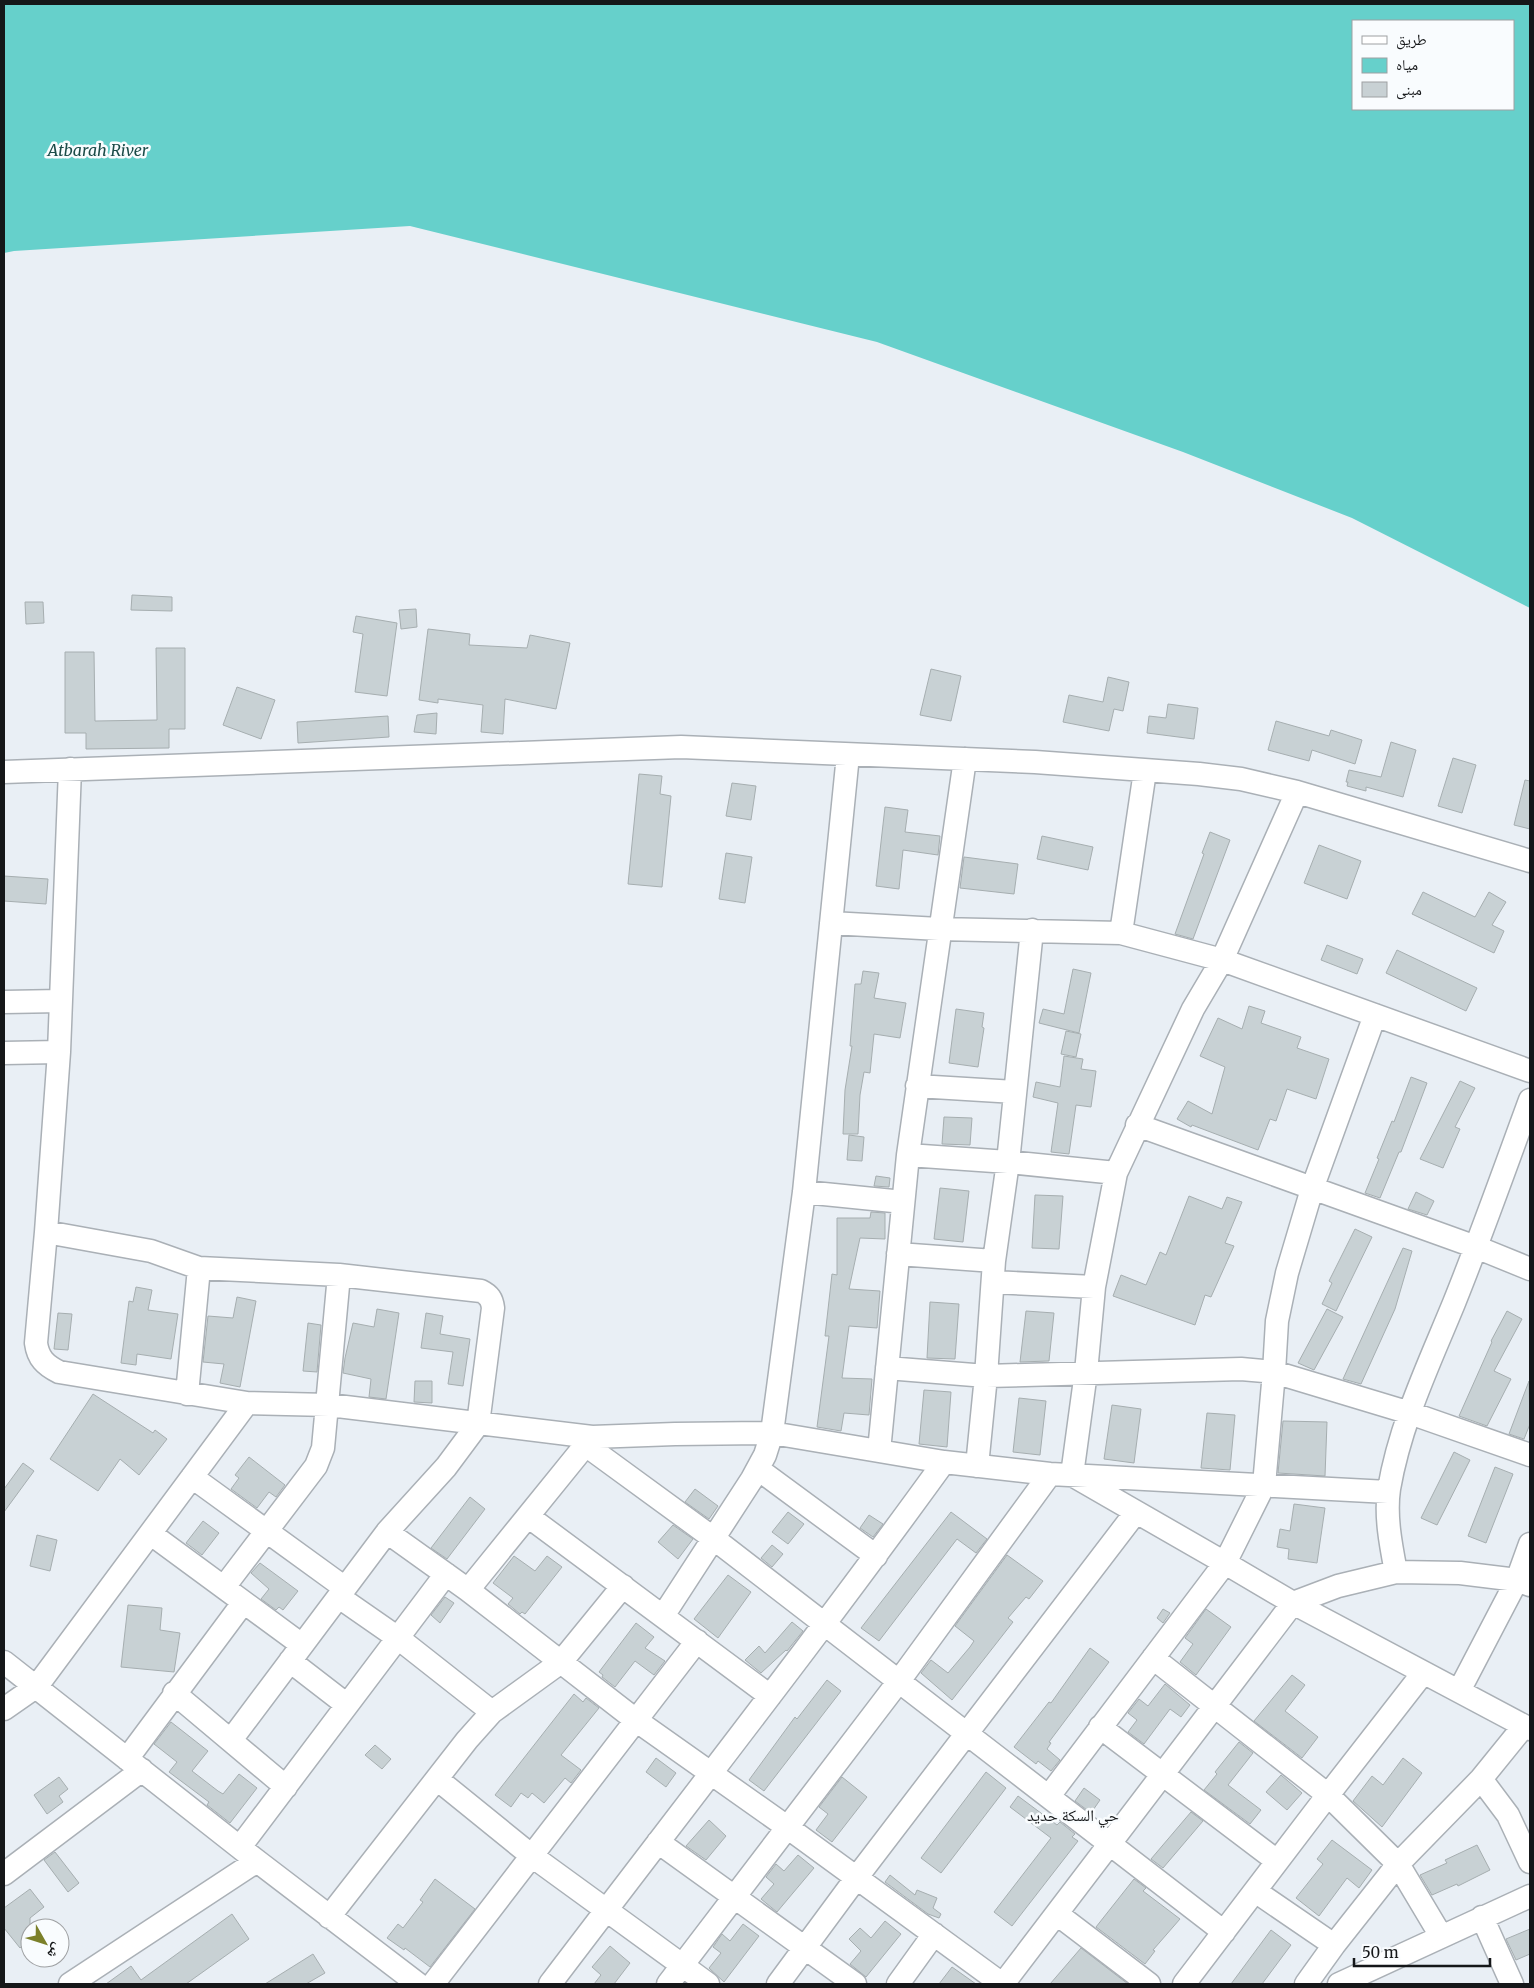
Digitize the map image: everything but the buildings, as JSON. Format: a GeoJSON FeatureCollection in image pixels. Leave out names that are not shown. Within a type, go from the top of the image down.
{"type":"FeatureCollection","features":[{"type":"Feature","properties":{"kind":"street"},"geometry":{"type":"LineString","coordinates":[[4,772],[70,768],[153,767],[681,747],[965,759],[1199,774],[1241,779],[1297,792],[1530,860]]}},
{"type":"Feature","properties":{"kind":"street"},"geometry":{"type":"LineString","coordinates":[[663,1616],[758,1469],[772,1433],[804,1192],[848,755]]}},
{"type":"Feature","properties":{"kind":"street"},"geometry":{"type":"LineString","coordinates":[[879,1451],[908,1155],[939,929],[965,759]]}},
{"type":"Feature","properties":{"kind":"street"},"geometry":{"type":"LineString","coordinates":[[70,768],[59,1052],[36,1343],[37,1352],[41,1360],[59,1372],[247,1403],[328,1405],[478,1424],[590,1442],[675,1434],[772,1433],[944,1462],[1061,1475],[1388,1492]]}},
{"type":"Feature","properties":{"kind":"street"},"geometry":{"type":"LineString","coordinates":[[1121,933],[1146,771]]}},
{"type":"Feature","properties":{"kind":"street"},"geometry":{"type":"LineString","coordinates":[[668,1984],[787,1826],[1061,1475],[1086,1372],[1094,1287],[1116,1173],[1192,1009],[1222,960],[1297,792]]}},
{"type":"Feature","properties":{"kind":"street"},"geometry":{"type":"LineString","coordinates":[[831,923],[939,929],[1121,933],[1222,960],[1530,1071]]}},
{"type":"Feature","properties":{"kind":"street"},"geometry":{"type":"LineString","coordinates":[[977,1466],[994,1272],[1008,1162],[1032,930]]}},
{"type":"Feature","properties":{"kind":"street"},"geometry":{"type":"LineString","coordinates":[[4,1002],[61,1002]]}},
{"type":"Feature","properties":{"kind":"street"},"geometry":{"type":"LineString","coordinates":[[1049,1796],[1225,1563],[1264,1485],[1277,1321],[1287,1273],[1312,1189],[1375,1015]]}},
{"type":"Feature","properties":{"kind":"street"},"geometry":{"type":"LineString","coordinates":[[4,1053],[59,1052]]}},
{"type":"Feature","properties":{"kind":"street"},"geometry":{"type":"LineString","coordinates":[[917,1086],[1015,1092]]}},
{"type":"Feature","properties":{"kind":"street"},"geometry":{"type":"LineString","coordinates":[[1396,1572],[1389,1531],[1388,1492],[1397,1452],[1410,1413],[1476,1248],[1530,1100]]}},
{"type":"Feature","properties":{"kind":"street"},"geometry":{"type":"LineString","coordinates":[[1137,1125],[1530,1269]]}},
{"type":"Feature","properties":{"kind":"street"},"geometry":{"type":"LineString","coordinates":[[908,1155],[1008,1162],[1116,1173]]}},
{"type":"Feature","properties":{"kind":"street"},"geometry":{"type":"LineString","coordinates":[[804,1192],[903,1202]]}},
{"type":"Feature","properties":{"kind":"street"},"geometry":{"type":"LineString","coordinates":[[46,1232],[131,1247],[199,1268],[339,1276],[482,1291],[492,1300],[494,1308],[478,1424],[446,1467],[388,1532],[231,1740]]}},
{"type":"Feature","properties":{"kind":"street"},"geometry":{"type":"LineString","coordinates":[[898,1254],[994,1272],[1094,1287]]}},
{"type":"Feature","properties":{"kind":"street"},"geometry":{"type":"LineString","coordinates":[[187,1394],[199,1268]]}},
{"type":"Feature","properties":{"kind":"street"},"geometry":{"type":"LineString","coordinates":[[224,1587],[316,1466],[323,1448],[339,1276]]}},
{"type":"Feature","properties":{"kind":"street"},"geometry":{"type":"LineString","coordinates":[[887,1368],[986,1376],[1241,1369],[1274,1372],[1410,1413],[1530,1455]]}},
{"type":"Feature","properties":{"kind":"street"},"geometry":{"type":"LineString","coordinates":[[4,1709],[37,1686],[247,1403]]}},
{"type":"Feature","properties":{"kind":"street"},"geometry":{"type":"LineString","coordinates":[[468,1590],[590,1442]]}},
{"type":"Feature","properties":{"kind":"street"},"geometry":{"type":"LineString","coordinates":[[590,1442],[1224,1932]]}},
{"type":"Feature","properties":{"kind":"street"},"geometry":{"type":"LineString","coordinates":[[550,1984],[711,1771],[825,1625],[944,1462]]}},
{"type":"Feature","properties":{"kind":"street"},"geometry":{"type":"LineString","coordinates":[[758,1469],[876,1556]]}},
{"type":"Feature","properties":{"kind":"street"},"geometry":{"type":"LineString","coordinates":[[1061,1475],[1136,1512],[1293,1603],[1527,1728],[1481,1779],[1398,1864],[1334,1945],[1306,1984]]}},
{"type":"Feature","properties":{"kind":"street"},"geometry":{"type":"LineString","coordinates":[[192,1477],[267,1531],[492,1712]]}},
{"type":"Feature","properties":{"kind":"street"},"geometry":{"type":"LineString","coordinates":[[778,1984],[856,1877],[1136,1512]]}},
{"type":"Feature","properties":{"kind":"street"},"geometry":{"type":"LineString","coordinates":[[529,1517],[770,1696]]}},
{"type":"Feature","properties":{"kind":"street"},"geometry":{"type":"LineString","coordinates":[[388,1532],[468,1590],[637,1720],[711,1771],[1003,1984],[1293,1603],[1338,1586],[1396,1572],[1460,1573],[1524,1582]]}},
{"type":"Feature","properties":{"kind":"street"},"geometry":{"type":"LineString","coordinates":[[151,1534],[243,1603],[348,1705]]}},
{"type":"Feature","properties":{"kind":"street"},"geometry":{"type":"LineString","coordinates":[[1459,1691],[1524,1582],[1530,1544]]}},
{"type":"Feature","properties":{"kind":"street"},"geometry":{"type":"LineString","coordinates":[[70,1984],[248,1854],[286,1787],[446,1574]]}},
{"type":"Feature","properties":{"kind":"street"},"geometry":{"type":"LineString","coordinates":[[329,1917],[492,1712],[561,1662],[623,1586]]}},
{"type":"Feature","properties":{"kind":"street"},"geometry":{"type":"LineString","coordinates":[[4,1874],[134,1764],[174,1693],[243,1603]]}},
{"type":"Feature","properties":{"kind":"street"},"geometry":{"type":"LineString","coordinates":[[432,1984],[697,1641]]}},
{"type":"Feature","properties":{"kind":"street"},"geometry":{"type":"LineString","coordinates":[[1153,1658],[1328,1795],[1398,1864],[1441,1936]]}},
{"type":"Feature","properties":{"kind":"street"},"geometry":{"type":"LineString","coordinates":[[4,1662],[37,1686],[248,1854],[418,1984]]}},
{"type":"Feature","properties":{"kind":"street"},"geometry":{"type":"LineString","coordinates":[[1184,1984],[1423,1673]]}},
{"type":"Feature","properties":{"kind":"street"},"geometry":{"type":"LineString","coordinates":[[174,1693],[286,1787]]}},
{"type":"Feature","properties":{"kind":"street"},"geometry":{"type":"LineString","coordinates":[[1100,1727],[1277,1861]]}},
{"type":"Feature","properties":{"kind":"street"},"geometry":{"type":"LineString","coordinates":[[437,1779],[532,1856],[708,1984]]}},
{"type":"Feature","properties":{"kind":"street"},"geometry":{"type":"LineString","coordinates":[[1481,1779],[1508,1815],[1530,1862]]}},
{"type":"Feature","properties":{"kind":"street"},"geometry":{"type":"LineString","coordinates":[[658,1842],[855,1984]]}},
{"type":"Feature","properties":{"kind":"street"},"geometry":{"type":"LineString","coordinates":[[1255,1891],[1334,1945]]}},
{"type":"Feature","properties":{"kind":"street"},"geometry":{"type":"LineString","coordinates":[[1339,1984],[1379,1976],[1441,1936],[1530,1896]]}},
{"type":"Feature","properties":{"kind":"street"},"geometry":{"type":"LineString","coordinates":[[1057,1914],[1149,1984]]}},
{"type":"Feature","properties":{"kind":"street"},"geometry":{"type":"LineString","coordinates":[[1482,1917],[1512,1984]]}},
{"type":"Feature","properties":{"kind":"street"},"geometry":{"type":"LineString","coordinates":[[898,1984],[934,1934]]}},
{"type":"Feature","properties":{"kind":"water","name":"Atbarah River"},"geometry":{"type":"Polygon","coordinates":[[[4,4],[1530,4],[1530,608],[1352,518],[1183,452],[877,342],[410,226],[4,253],[4,4]]]}},
{"type":"Feature","properties":{"kind":"district","name":"حي السكة حديد"},"geometry":{"type":"Point","coordinates":[1073,1815]}}]}
